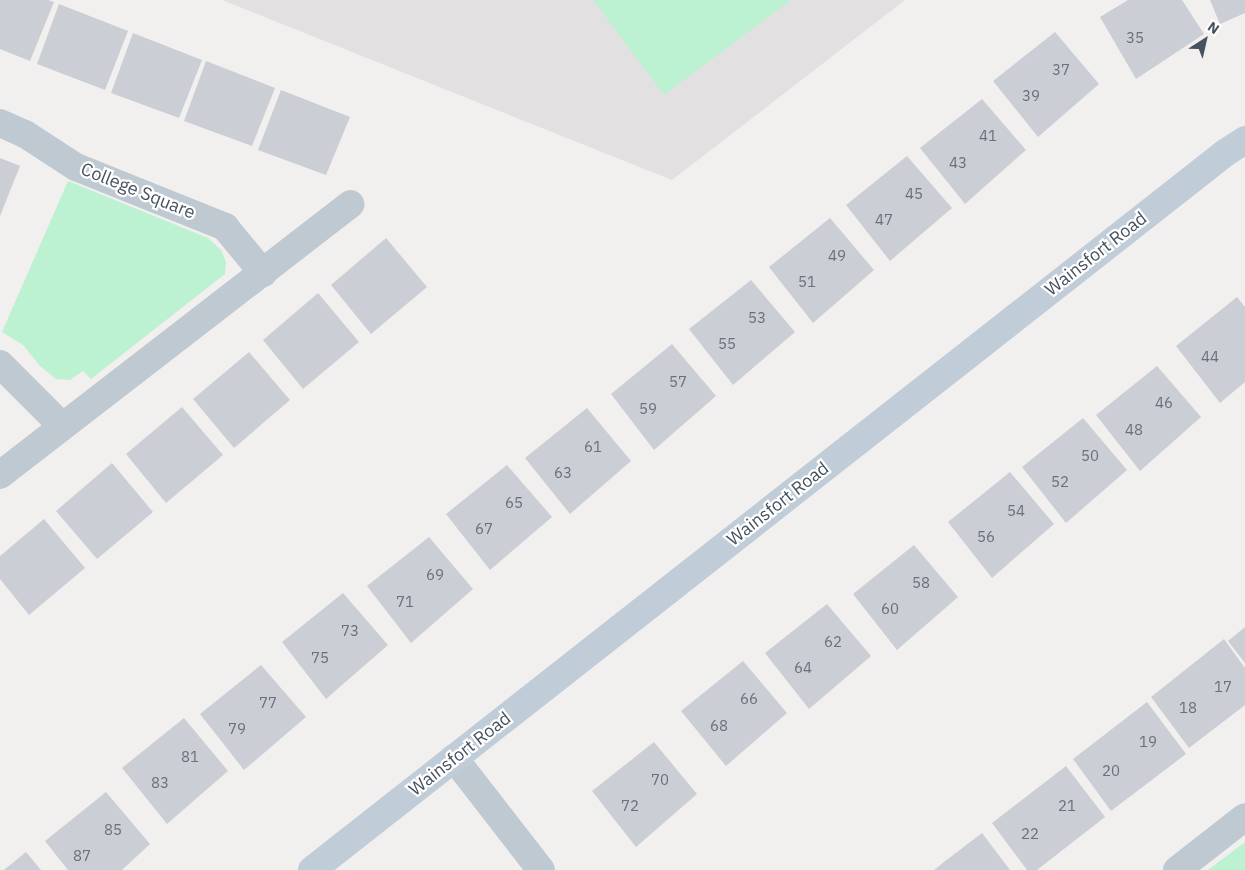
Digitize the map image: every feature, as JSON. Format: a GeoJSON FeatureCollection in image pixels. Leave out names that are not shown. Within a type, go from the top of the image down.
{"type":"FeatureCollection","features":[{"type":"Feature","properties":{"kind":"main road","name":"Wainsfort Road"},"geometry":{"type":"LineString","coordinates":[[312,870],[1225,152],[1245,140]]}},
{"type":"Feature","properties":{"kind":"street","name":"College Square"},"geometry":{"type":"LineString","coordinates":[[0,123],[25,134],[76,167],[225,227],[263,273]]}},
{"type":"Feature","properties":{"kind":"street"},"geometry":{"type":"LineString","coordinates":[[0,475],[62,426],[99,401],[351,204]]}},
{"type":"Feature","properties":{"kind":"street"},"geometry":{"type":"LineString","coordinates":[[0,364],[62,426]]}},
{"type":"Feature","properties":{"kind":"street"},"geometry":{"type":"LineString","coordinates":[[454,758],[541,870]]}},
{"type":"Feature","properties":{"kind":"street"},"geometry":{"type":"LineString","coordinates":[[1177,870],[1245,818]]}},
{"type":"Feature","properties":{"kind":"shaded area"},"geometry":{"type":"Polygon","coordinates":[[[222,0],[905,0],[672,180],[222,0]]]}},
{"type":"Feature","properties":{"kind":"green space"},"geometry":{"type":"Polygon","coordinates":[[[593,0],[791,0],[664,95],[593,0]]]}},
{"type":"Feature","properties":{"kind":"green space"},"geometry":{"type":"Polygon","coordinates":[[[68,181],[208,238],[221,250],[226,262],[225,274],[91,379],[83,371],[70,380],[56,379],[40,366],[23,345],[2,332],[68,181]]]}},
{"type":"Feature","properties":{"kind":"green space"},"geometry":{"type":"Polygon","coordinates":[[[1245,842],[1245,870],[1208,870],[1245,842]]]}},
{"type":"Feature","properties":{"kind":"building"},"geometry":{"type":"Polygon","coordinates":[[[0,0],[48,0],[54,2],[30,61],[0,49],[0,0]]]}},
{"type":"Feature","properties":{"kind":"building"},"geometry":{"type":"Polygon","coordinates":[[[1128,0],[1182,0],[1204,34],[1136,79],[1100,17],[1128,0]]]}},
{"type":"Feature","properties":{"kind":"building"},"geometry":{"type":"Polygon","coordinates":[[[1210,0],[1245,0],[1245,13],[1220,24],[1210,0]]]}},
{"type":"Feature","properties":{"kind":"building"},"geometry":{"type":"Polygon","coordinates":[[[59,4],[128,31],[105,90],[37,64],[59,4]]]}},
{"type":"Feature","properties":{"kind":"building"},"geometry":{"type":"Polygon","coordinates":[[[1055,32],[1099,84],[1038,137],[993,81],[1055,32]]]}},
{"type":"Feature","properties":{"kind":"building"},"geometry":{"type":"Polygon","coordinates":[[[133,33],[202,60],[179,118],[111,93],[133,33]]]}},
{"type":"Feature","properties":{"kind":"building"},"geometry":{"type":"Polygon","coordinates":[[[206,61],[275,88],[252,146],[184,121],[206,61]]]}},
{"type":"Feature","properties":{"kind":"building"},"geometry":{"type":"Polygon","coordinates":[[[281,90],[350,117],[326,175],[258,150],[281,90]]]}},
{"type":"Feature","properties":{"kind":"building"},"geometry":{"type":"Polygon","coordinates":[[[982,99],[1026,150],[965,204],[920,148],[982,99]]]}},
{"type":"Feature","properties":{"kind":"building"},"geometry":{"type":"Polygon","coordinates":[[[907,156],[952,208],[890,261],[846,205],[907,156]]]}},
{"type":"Feature","properties":{"kind":"building"},"geometry":{"type":"Polygon","coordinates":[[[0,158],[20,166],[0,216],[0,158]]]}},
{"type":"Feature","properties":{"kind":"building"},"geometry":{"type":"Polygon","coordinates":[[[830,218],[874,270],[813,323],[769,267],[830,218]]]}},
{"type":"Feature","properties":{"kind":"building"},"geometry":{"type":"Polygon","coordinates":[[[386,238],[427,287],[371,334],[331,285],[386,238]]]}},
{"type":"Feature","properties":{"kind":"building"},"geometry":{"type":"Polygon","coordinates":[[[751,280],[795,332],[733,385],[689,329],[751,280]]]}},
{"type":"Feature","properties":{"kind":"building"},"geometry":{"type":"Polygon","coordinates":[[[318,293],[359,342],[303,389],[263,340],[318,293]]]}},
{"type":"Feature","properties":{"kind":"building"},"geometry":{"type":"Polygon","coordinates":[[[1237,297],[1245,307],[1245,382],[1220,403],[1176,346],[1237,297]]]}},
{"type":"Feature","properties":{"kind":"building"},"geometry":{"type":"Polygon","coordinates":[[[672,344],[716,396],[654,450],[611,394],[672,344]]]}},
{"type":"Feature","properties":{"kind":"building"},"geometry":{"type":"Polygon","coordinates":[[[249,352],[290,400],[234,448],[193,399],[249,352]]]}},
{"type":"Feature","properties":{"kind":"building"},"geometry":{"type":"Polygon","coordinates":[[[1157,366],[1201,417],[1140,471],[1096,415],[1157,366]]]}},
{"type":"Feature","properties":{"kind":"building"},"geometry":{"type":"Polygon","coordinates":[[[182,407],[223,455],[166,503],[126,454],[182,407]]]}},
{"type":"Feature","properties":{"kind":"building"},"geometry":{"type":"Polygon","coordinates":[[[587,408],[631,461],[570,514],[525,458],[587,408]]]}},
{"type":"Feature","properties":{"kind":"building"},"geometry":{"type":"Polygon","coordinates":[[[1083,418],[1127,470],[1066,523],[1022,467],[1083,418]]]}},
{"type":"Feature","properties":{"kind":"building"},"geometry":{"type":"Polygon","coordinates":[[[112,463],[153,512],[97,559],[56,511],[112,463]]]}},
{"type":"Feature","properties":{"kind":"building"},"geometry":{"type":"Polygon","coordinates":[[[507,465],[552,517],[490,570],[446,514],[507,465]]]}},
{"type":"Feature","properties":{"kind":"building"},"geometry":{"type":"Polygon","coordinates":[[[1010,472],[1054,524],[992,578],[948,522],[1010,472]]]}},
{"type":"Feature","properties":{"kind":"building"},"geometry":{"type":"Polygon","coordinates":[[[44,519],[85,568],[29,615],[0,579],[0,556],[44,519]]]}},
{"type":"Feature","properties":{"kind":"building"},"geometry":{"type":"Polygon","coordinates":[[[429,537],[473,589],[411,643],[367,586],[429,537]]]}},
{"type":"Feature","properties":{"kind":"building"},"geometry":{"type":"Polygon","coordinates":[[[914,545],[958,597],[897,650],[853,594],[914,545]]]}},
{"type":"Feature","properties":{"kind":"building"},"geometry":{"type":"Polygon","coordinates":[[[343,593],[388,645],[326,699],[282,642],[343,593]]]}},
{"type":"Feature","properties":{"kind":"building"},"geometry":{"type":"Polygon","coordinates":[[[827,604],[871,656],[809,709],[765,653],[827,604]]]}},
{"type":"Feature","properties":{"kind":"building"},"geometry":{"type":"Polygon","coordinates":[[[1245,627],[1245,663],[1228,641],[1245,627]]]}},
{"type":"Feature","properties":{"kind":"building"},"geometry":{"type":"Polygon","coordinates":[[[1224,639],[1245,668],[1245,705],[1189,748],[1151,697],[1224,639]]]}},
{"type":"Feature","properties":{"kind":"building"},"geometry":{"type":"Polygon","coordinates":[[[743,661],[787,713],[726,766],[681,711],[743,661]]]}},
{"type":"Feature","properties":{"kind":"building"},"geometry":{"type":"Polygon","coordinates":[[[261,665],[306,717],[244,770],[200,714],[261,665]]]}},
{"type":"Feature","properties":{"kind":"building"},"geometry":{"type":"Polygon","coordinates":[[[1147,702],[1186,754],[1111,811],[1073,759],[1147,702]]]}},
{"type":"Feature","properties":{"kind":"building"},"geometry":{"type":"Polygon","coordinates":[[[184,718],[228,771],[167,824],[122,768],[184,718]]]}},
{"type":"Feature","properties":{"kind":"building"},"geometry":{"type":"Polygon","coordinates":[[[654,742],[697,794],[636,847],[592,791],[654,742]]]}},
{"type":"Feature","properties":{"kind":"building"},"geometry":{"type":"Polygon","coordinates":[[[1066,766],[1105,817],[1037,870],[1027,870],[992,823],[1066,766]]]}},
{"type":"Feature","properties":{"kind":"building"},"geometry":{"type":"Polygon","coordinates":[[[106,792],[150,844],[122,870],[68,870],[45,841],[106,792]]]}},
{"type":"Feature","properties":{"kind":"building"},"geometry":{"type":"Polygon","coordinates":[[[982,833],[1010,870],[934,870],[944,862],[982,833]]]}},
{"type":"Feature","properties":{"kind":"building"},"geometry":{"type":"Polygon","coordinates":[[[26,852],[41,870],[4,870],[26,852]]]}}]}
